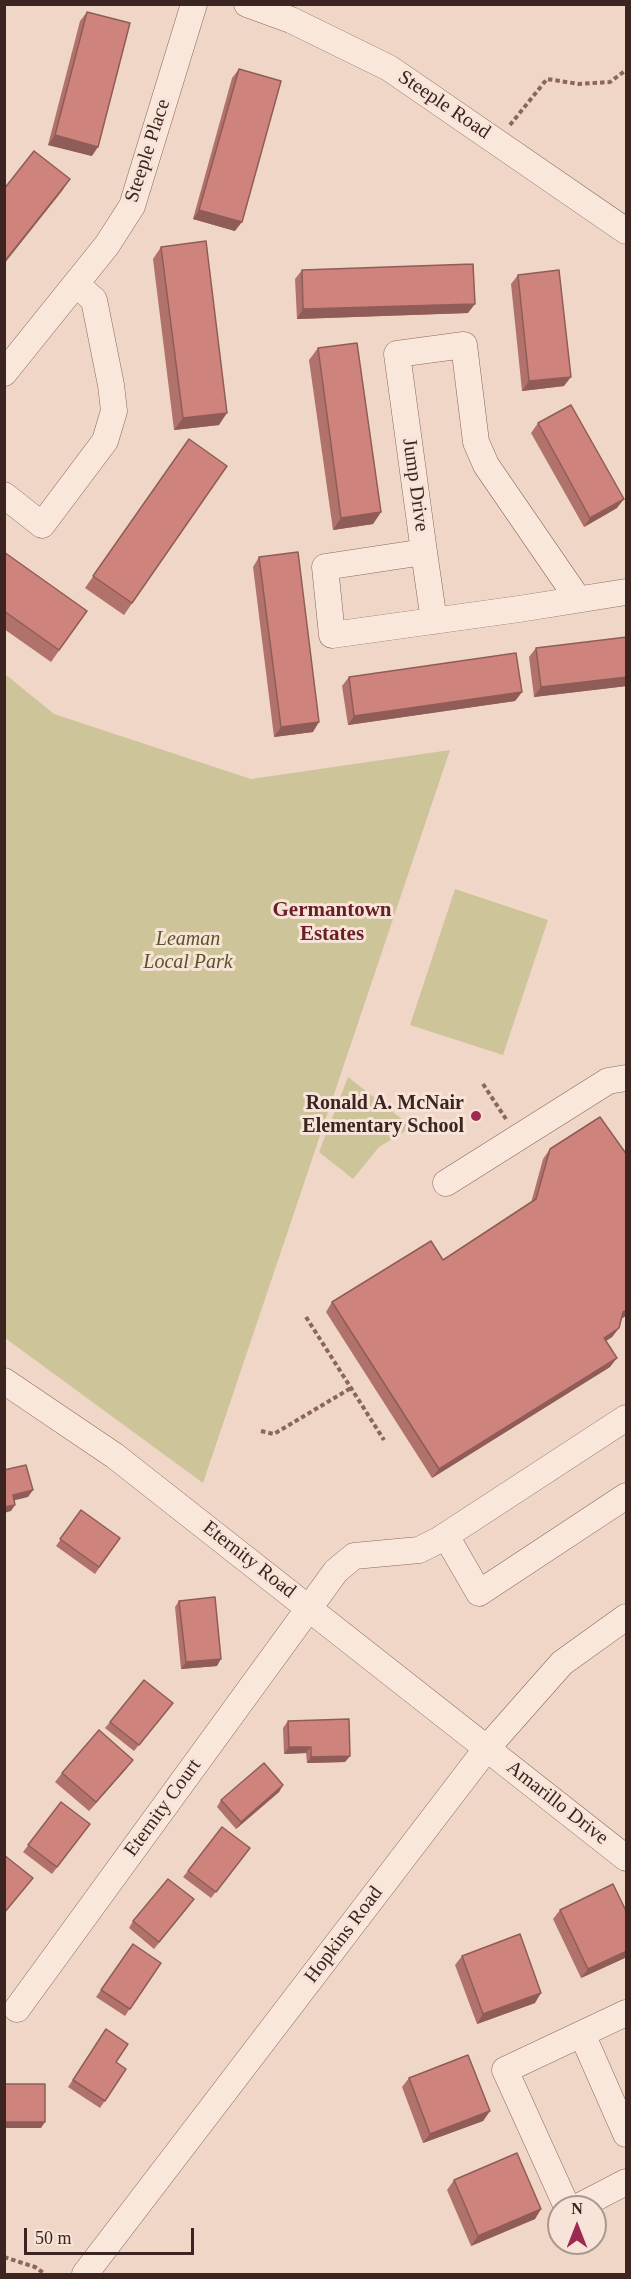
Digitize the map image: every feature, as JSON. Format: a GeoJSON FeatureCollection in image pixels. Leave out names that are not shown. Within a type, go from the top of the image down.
{"type":"FeatureCollection","features":[{"type":"Feature","properties":{"kind":"street","name":"Steeple Place"},"geometry":{"type":"LineString","coordinates":[[4,373],[107,245],[132,206],[194,4]]}},
{"type":"Feature","properties":{"kind":"street","name":"Steeple Road"},"geometry":{"type":"LineString","coordinates":[[247,4],[291,20],[389,68],[627,231]]}},
{"type":"Feature","properties":{"kind":"street"},"geometry":{"type":"LineString","coordinates":[[4,495],[42,525],[105,441],[114,411],[111,385],[94,300],[76,284]]}},
{"type":"Feature","properties":{"kind":"street","name":"Jump Drive"},"geometry":{"type":"LineString","coordinates":[[578,599],[483,457],[476,442],[465,345],[397,354],[424,552],[325,567],[332,635],[627,592]]}},
{"type":"Feature","properties":{"kind":"street"},"geometry":{"type":"LineString","coordinates":[[424,552],[434,621]]}},
{"type":"Feature","properties":{"kind":"street"},"geometry":{"type":"LineString","coordinates":[[446,1183],[608,1081],[627,1078]]}},
{"type":"Feature","properties":{"kind":"street","name":"Eternity Road"},"geometry":{"type":"LineString","coordinates":[[4,1381],[115,1456],[487,1748]]}},
{"type":"Feature","properties":{"kind":"street","name":"Eternity Court"},"geometry":{"type":"LineString","coordinates":[[17,2009],[336,1571],[354,1556],[419,1550],[446,1536],[627,1418]]}},
{"type":"Feature","properties":{"kind":"street"},"geometry":{"type":"LineString","coordinates":[[446,1536],[479,1593],[627,1496]]}},
{"type":"Feature","properties":{"kind":"street","name":"Hopkins Road"},"geometry":{"type":"LineString","coordinates":[[84,2274],[487,1748],[562,1663],[627,1617]]}},
{"type":"Feature","properties":{"kind":"street","name":"Amarillo Drive"},"geometry":{"type":"LineString","coordinates":[[487,1748],[627,1858]]}},
{"type":"Feature","properties":{"kind":"street"},"geometry":{"type":"LineString","coordinates":[[562,2195],[505,2070],[627,2013]]}},
{"type":"Feature","properties":{"kind":"street"},"geometry":{"type":"LineString","coordinates":[[582,2034],[627,2134]]}},
{"type":"Feature","properties":{"kind":"street"},"geometry":{"type":"LineString","coordinates":[[602,2195],[627,2182]]}},
{"type":"Feature","properties":{"kind":"path"},"geometry":{"type":"LineString","coordinates":[[497,142],[546,79],[579,84],[610,82],[627,70]]}},
{"type":"Feature","properties":{"kind":"path"},"geometry":{"type":"LineString","coordinates":[[483,1084],[519,1138]]}},
{"type":"Feature","properties":{"kind":"path"},"geometry":{"type":"LineString","coordinates":[[306,1317],[384,1440]]}},
{"type":"Feature","properties":{"kind":"path"},"geometry":{"type":"LineString","coordinates":[[261,1431],[274,1434],[351,1388]]}},
{"type":"Feature","properties":{"kind":"path"},"geometry":{"type":"LineString","coordinates":[[4,2257],[35,2267],[45,2274]]}},
{"type":"Feature","properties":{"kind":"green space","name":"Leaman Local Park"},"geometry":{"type":"Polygon","coordinates":[[[5,674],[54,714],[251,779],[450,750],[203,1483],[5,1338],[5,674]]]}},
{"type":"Feature","properties":{"kind":"green space"},"geometry":{"type":"Polygon","coordinates":[[[455,889],[548,920],[503,1055],[410,1025],[455,889]]]}},
{"type":"Feature","properties":{"kind":"green space"},"geometry":{"type":"Polygon","coordinates":[[[348,1077],[412,1127],[379,1147],[353,1179],[319,1152],[348,1077]]]}},
{"type":"Feature","properties":{"kind":"building"},"geometry":{"type":"Polygon","coordinates":[[[87,12],[130,23],[98,147],[55,135],[87,12]]]}},
{"type":"Feature","properties":{"kind":"building"},"geometry":{"type":"Polygon","coordinates":[[[239,69],[281,81],[242,222],[199,210],[239,69]]]}},
{"type":"Feature","properties":{"kind":"building"},"geometry":{"type":"Polygon","coordinates":[[[34,151],[70,179],[4,262],[4,189],[34,151]]]}},
{"type":"Feature","properties":{"kind":"building"},"geometry":{"type":"Polygon","coordinates":[[[206,241],[227,413],[183,418],[161,247],[206,241]]]}},
{"type":"Feature","properties":{"kind":"building"},"geometry":{"type":"Polygon","coordinates":[[[473,264],[475,304],[303,309],[302,270],[473,264]]]}},
{"type":"Feature","properties":{"kind":"building"},"geometry":{"type":"Polygon","coordinates":[[[559,270],[571,377],[529,381],[518,275],[559,270]]]}},
{"type":"Feature","properties":{"kind":"building"},"geometry":{"type":"Polygon","coordinates":[[[357,343],[381,512],[341,518],[318,348],[357,343]]]}},
{"type":"Feature","properties":{"kind":"building"},"geometry":{"type":"Polygon","coordinates":[[[571,405],[624,499],[590,518],[538,423],[571,405]]]}},
{"type":"Feature","properties":{"kind":"building"},"geometry":{"type":"Polygon","coordinates":[[[189,439],[227,466],[132,603],[93,576],[189,439]]]}},
{"type":"Feature","properties":{"kind":"building"},"geometry":{"type":"Polygon","coordinates":[[[4,552],[87,611],[59,650],[4,611],[4,552]]]}},
{"type":"Feature","properties":{"kind":"building"},"geometry":{"type":"Polygon","coordinates":[[[298,552],[319,722],[281,727],[259,557],[298,552]]]}},
{"type":"Feature","properties":{"kind":"building"},"geometry":{"type":"Polygon","coordinates":[[[627,637],[627,677],[541,687],[536,648],[627,637]]]}},
{"type":"Feature","properties":{"kind":"building"},"geometry":{"type":"Polygon","coordinates":[[[516,653],[522,692],[354,716],[349,677],[516,653]]]}},
{"type":"Feature","properties":{"kind":"building"},"geometry":{"type":"Polygon","coordinates":[[[600,1117],[627,1155],[627,1310],[623,1312],[619,1328],[604,1338],[617,1358],[439,1469],[332,1302],[431,1241],[443,1260],[536,1199],[550,1149],[600,1117]]]}},
{"type":"Feature","properties":{"kind":"building"},"geometry":{"type":"Polygon","coordinates":[[[26,1465],[33,1490],[13,1495],[15,1505],[4,1507],[4,1470],[26,1465]]]}},
{"type":"Feature","properties":{"kind":"building"},"geometry":{"type":"Polygon","coordinates":[[[81,1510],[120,1538],[99,1567],[60,1539],[81,1510]]]}},
{"type":"Feature","properties":{"kind":"building"},"geometry":{"type":"Polygon","coordinates":[[[215,1597],[221,1659],[186,1662],[179,1601],[215,1597]]]}},
{"type":"Feature","properties":{"kind":"building"},"geometry":{"type":"Polygon","coordinates":[[[144,1680],[173,1703],[139,1745],[110,1722],[144,1680]]]}},
{"type":"Feature","properties":{"kind":"building"},"geometry":{"type":"Polygon","coordinates":[[[349,1719],[350,1756],[311,1757],[311,1747],[289,1747],[288,1721],[349,1719]]]}},
{"type":"Feature","properties":{"kind":"building"},"geometry":{"type":"Polygon","coordinates":[[[99,1730],[133,1760],[96,1802],[62,1773],[99,1730]]]}},
{"type":"Feature","properties":{"kind":"building"},"geometry":{"type":"Polygon","coordinates":[[[264,1763],[283,1785],[241,1822],[221,1800],[264,1763]]]}},
{"type":"Feature","properties":{"kind":"building"},"geometry":{"type":"Polygon","coordinates":[[[61,1802],[90,1824],[57,1867],[28,1845],[61,1802]]]}},
{"type":"Feature","properties":{"kind":"building"},"geometry":{"type":"Polygon","coordinates":[[[222,1827],[250,1848],[216,1892],[188,1871],[222,1827]]]}},
{"type":"Feature","properties":{"kind":"building"},"geometry":{"type":"Polygon","coordinates":[[[4,1855],[33,1878],[4,1913],[4,1855]]]}},
{"type":"Feature","properties":{"kind":"building"},"geometry":{"type":"Polygon","coordinates":[[[168,1879],[194,1899],[159,1942],[133,1921],[168,1879]]]}},
{"type":"Feature","properties":{"kind":"building"},"geometry":{"type":"Polygon","coordinates":[[[613,1884],[627,1913],[627,1951],[588,1969],[560,1910],[613,1884]]]}},
{"type":"Feature","properties":{"kind":"building"},"geometry":{"type":"Polygon","coordinates":[[[520,1934],[541,1993],[483,2014],[462,1956],[520,1934]]]}},
{"type":"Feature","properties":{"kind":"building"},"geometry":{"type":"Polygon","coordinates":[[[133,1944],[161,1963],[130,2009],[101,1990],[133,1944]]]}},
{"type":"Feature","properties":{"kind":"building"},"geometry":{"type":"Polygon","coordinates":[[[106,2029],[128,2044],[116,2062],[126,2069],[105,2101],[73,2080],[106,2029]]]}},
{"type":"Feature","properties":{"kind":"building"},"geometry":{"type":"Polygon","coordinates":[[[468,2055],[490,2111],[430,2134],[409,2078],[468,2055]]]}},
{"type":"Feature","properties":{"kind":"building"},"geometry":{"type":"Polygon","coordinates":[[[4,2084],[45,2084],[45,2122],[4,2122],[4,2084]]]}},
{"type":"Feature","properties":{"kind":"building"},"geometry":{"type":"Polygon","coordinates":[[[517,2153],[541,2209],[478,2236],[454,2180],[517,2153]]]}},
{"type":"Feature","properties":{"kind":"place","name":"Ronald A. McNair Elementary School"},"geometry":{"type":"Point","coordinates":[476,1116]}},
{"type":"Feature","properties":{"kind":"district","name":"Germantown Estates"},"geometry":{"type":"Point","coordinates":[332,923]}}]}
